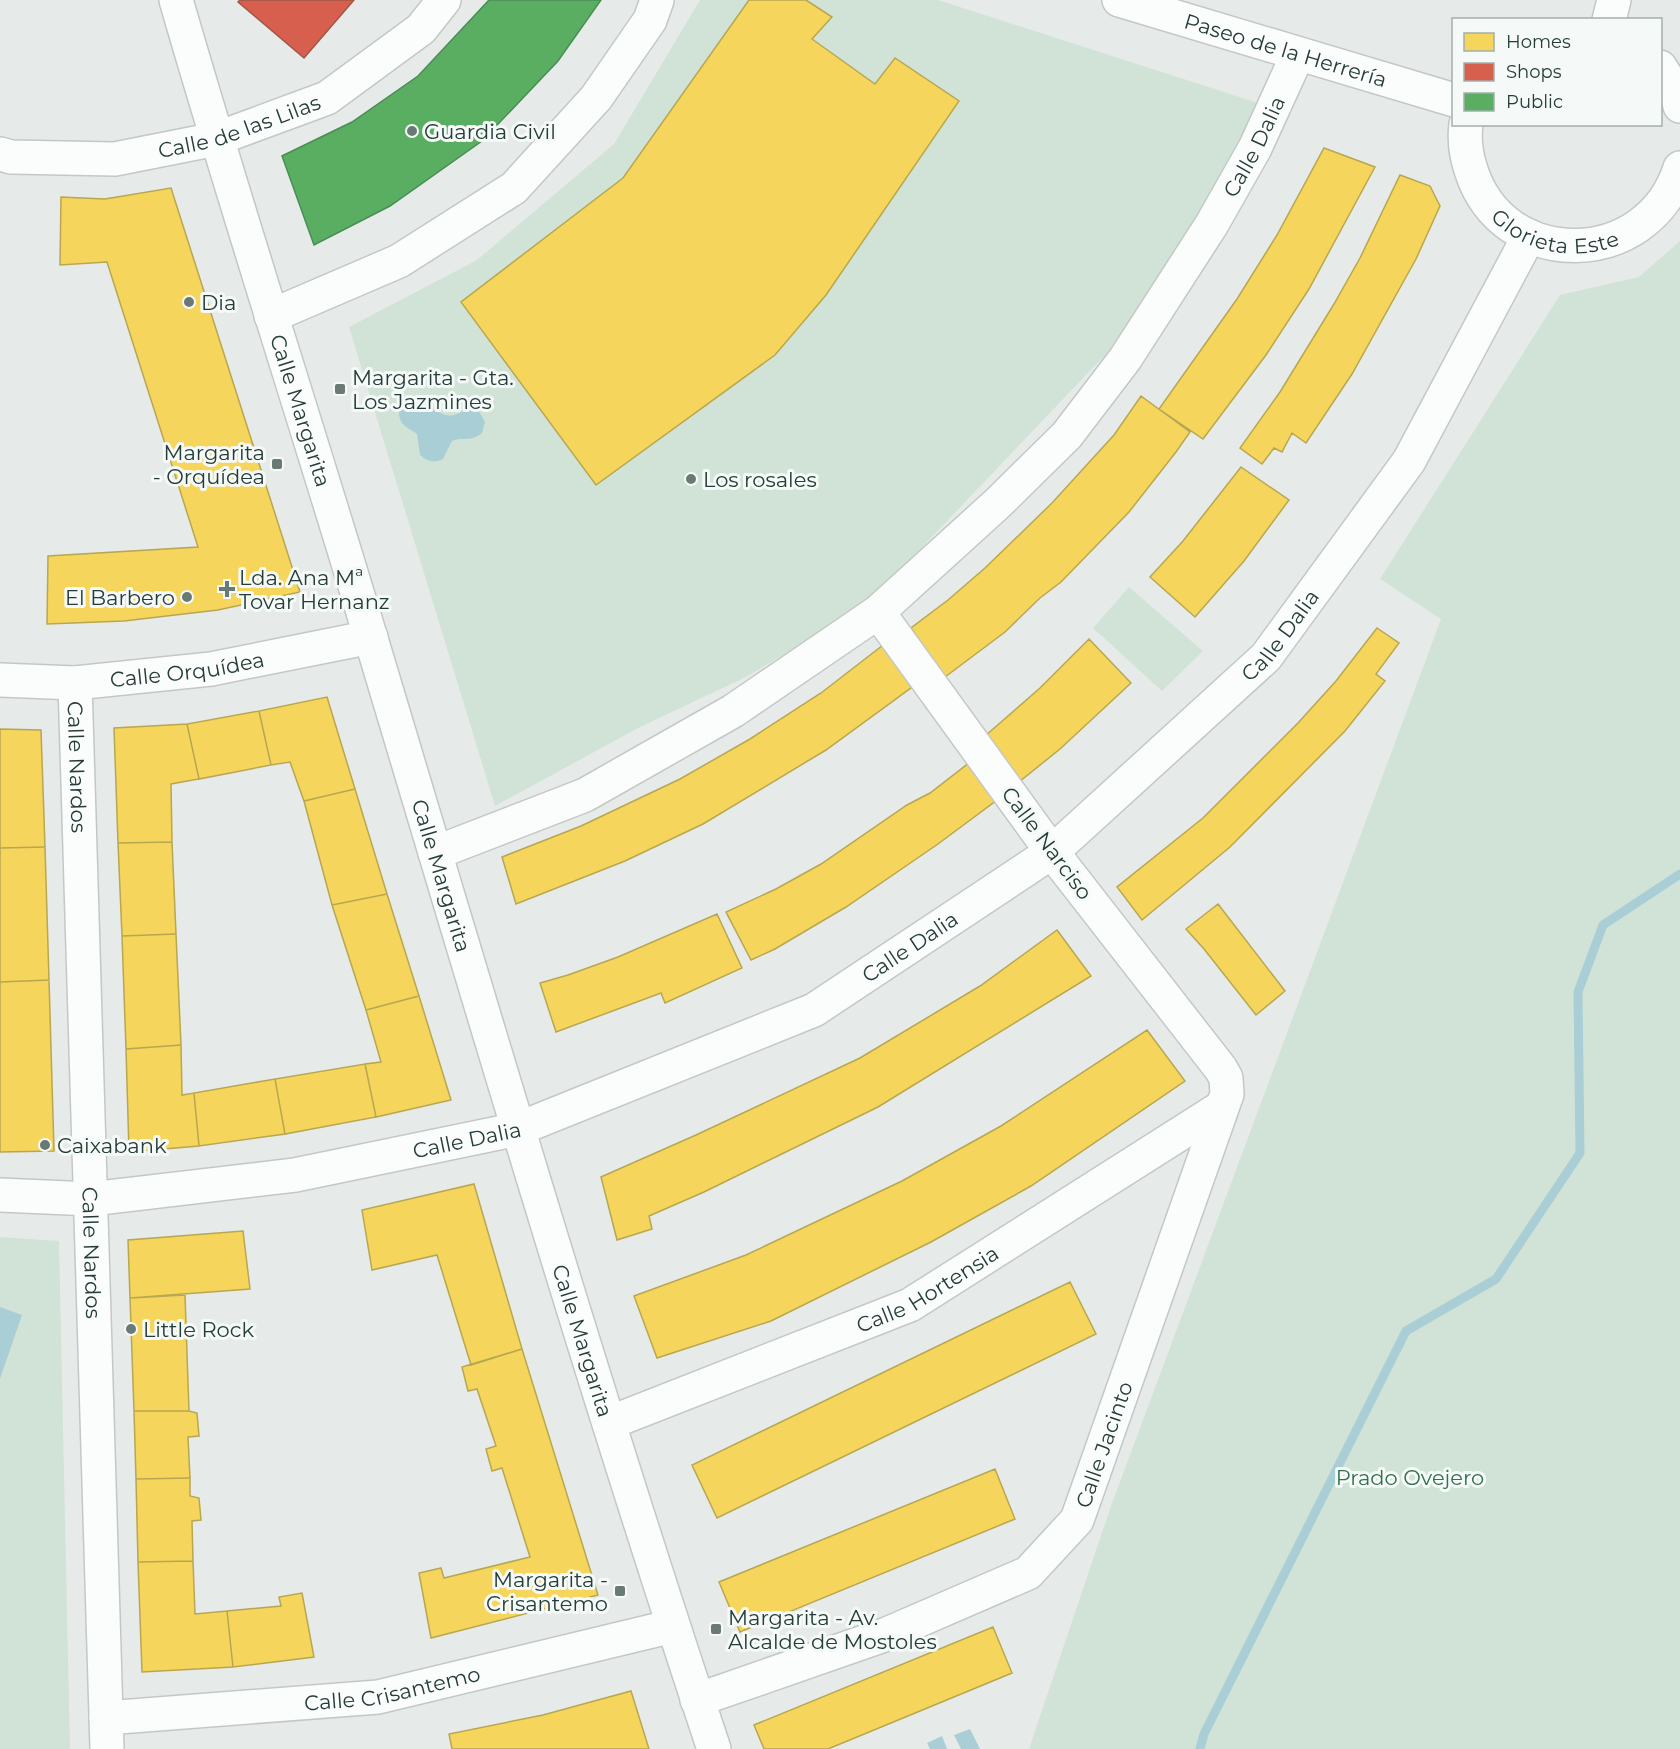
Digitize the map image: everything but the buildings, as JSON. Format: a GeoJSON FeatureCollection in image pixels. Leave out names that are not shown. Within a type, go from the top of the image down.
{"type":"FeatureCollection","features":[{"type":"Feature","properties":{"kind":"street","name":"Calle Margarita"},"geometry":{"type":"LineString","coordinates":[[176,0],[216,139],[370,637],[518,1129],[673,1626],[714,1749]]}},
{"type":"Feature","properties":{"kind":"street","name":"Calle de las Lilas"},"geometry":{"type":"LineString","coordinates":[[0,154],[11,157],[115,159],[216,139],[327,98],[421,29],[444,0]]}},
{"type":"Feature","properties":{"kind":"street"},"geometry":{"type":"LineString","coordinates":[[271,316],[399,261],[514,188],[596,98],[650,20],[657,0]]}},
{"type":"Feature","properties":{"kind":"street","name":"Paseo de la Herrería"},"geometry":{"type":"LineString","coordinates":[[1119,0],[1452,99]]}},
{"type":"Feature","properties":{"kind":"street"},"geometry":{"type":"LineString","coordinates":[[1610,18],[1614,0]]}},
{"type":"Feature","properties":{"kind":"street","name":"Calle Dalia"},"geometry":{"type":"LineString","coordinates":[[435,853],[585,795],[733,711],[879,612],[998,503],[1067,435],[1125,359],[1223,205],[1255,148],[1298,54]]}},
{"type":"Feature","properties":{"kind":"street"},"geometry":{"type":"LineString","coordinates":[[1662,70],[1676,92],[1680,106]]}},
{"type":"Feature","properties":{"kind":"street","name":"Glorieta Este"},"geometry":{"type":"LineString","coordinates":[[1466,126],[1467,157],[1474,182],[1488,204],[1507,223],[1529,236],[1564,246],[1599,244],[1633,230],[1657,210],[1675,184],[1680,168]]}},
{"type":"Feature","properties":{"kind":"street","name":"Calle Dalia"},"geometry":{"type":"LineString","coordinates":[[0,1195],[91,1199],[295,1175],[518,1129],[813,1010],[1052,852],[1266,657],[1409,461],[1529,236]]}},
{"type":"Feature","properties":{"kind":"street","name":"Calle Narciso"},"geometry":{"type":"LineString","coordinates":[[879,612],[1052,852],[1221,1070]]}},
{"type":"Feature","properties":{"kind":"street","name":"Calle Orquídea"},"geometry":{"type":"LineString","coordinates":[[0,680],[75,683],[211,669],[370,637]]}},
{"type":"Feature","properties":{"kind":"street","name":"Calle Nardos"},"geometry":{"type":"LineString","coordinates":[[75,683],[106,1733]]}},
{"type":"Feature","properties":{"kind":"street","name":"Calle Jacinto"},"geometry":{"type":"LineString","coordinates":[[697,1700],[888,1634],[1028,1573],[1077,1520],[1222,1107],[1227,1086],[1226,1078],[1221,1070]]}},
{"type":"Feature","properties":{"kind":"street","name":"Calle Hortensia"},"geometry":{"type":"LineString","coordinates":[[609,1423],[910,1305],[1222,1107]]}},
{"type":"Feature","properties":{"kind":"street"},"geometry":{"type":"LineString","coordinates":[[1098,1186],[1142,1168],[1163,1165],[1172,1169],[1179,1176],[1183,1185],[1186,1209]]}},
{"type":"Feature","properties":{"kind":"street","name":"Calle Crisantemo"},"geometry":{"type":"LineString","coordinates":[[106,1733],[378,1697],[673,1626]]}},
{"type":"Feature","properties":{"kind":"green space","name":"Los rosales"},"geometry":{"type":"Polygon","coordinates":[[[700,0],[938,0],[1258,103],[1221,180],[1140,307],[1107,353],[868,604],[746,677],[640,727],[495,806],[349,327],[477,260],[614,144],[700,0]]]}},
{"type":"Feature","properties":{"kind":"green space","name":"Prado Ovejero"},"geometry":{"type":"Polygon","coordinates":[[[1680,241],[1680,1749],[1029,1749],[1111,1506],[1441,619],[1380,579],[1560,295],[1639,277],[1680,241]]]}},
{"type":"Feature","properties":{"kind":"green space"},"geometry":{"type":"Polygon","coordinates":[[[1129,587],[1203,651],[1162,691],[1093,628],[1129,587]]]}},
{"type":"Feature","properties":{"kind":"green space"},"geometry":{"type":"Polygon","coordinates":[[[0,1237],[59,1241],[70,1749],[0,1749],[0,1237]]]}},
{"type":"Feature","properties":{"kind":"water"},"geometry":{"type":"Polygon","coordinates":[[[413,396],[423,399],[437,411],[446,415],[469,410],[479,411],[485,422],[482,433],[474,438],[452,441],[443,459],[431,461],[426,459],[420,455],[417,434],[400,419],[400,406],[413,396]]]}},
{"type":"Feature","properties":{"kind":"water"},"geometry":{"type":"Polygon","coordinates":[[[0,1307],[22,1315],[0,1379],[0,1307]]]}},
{"type":"Feature","properties":{"kind":"water"},"geometry":{"type":"Polygon","coordinates":[[[970,1729],[980,1749],[961,1749],[954,1735],[970,1729]]]}},
{"type":"Feature","properties":{"kind":"water"},"geometry":{"type":"Polygon","coordinates":[[[942,1736],[947,1749],[930,1749],[927,1743],[942,1736]]]}},
{"type":"Feature","properties":{"kind":"waterway"},"geometry":{"type":"LineString","coordinates":[[1200,1749],[1204,1734],[1406,1331],[1496,1279],[1580,1153],[1578,992],[1603,925],[1680,874]]}},
{"type":"Feature","properties":{"kind":"place","name":"Guardia Civil"},"geometry":{"type":"Point","coordinates":[412,131]}},
{"type":"Feature","properties":{"kind":"place","name":"Dia"},"geometry":{"type":"Point","coordinates":[189,302]}},
{"type":"Feature","properties":{"kind":"place","name":"Margarita - Gta. Los Jazmines"},"geometry":{"type":"Point","coordinates":[340,389]}},
{"type":"Feature","properties":{"kind":"place","name":"Margarita - Orquídea"},"geometry":{"type":"Point","coordinates":[277,464]}},
{"type":"Feature","properties":{"kind":"place","name":"Los rosales"},"geometry":{"type":"Point","coordinates":[691,479]}},
{"type":"Feature","properties":{"kind":"place","name":"Lda. Ana Mª Tovar Hernanz"},"geometry":{"type":"Point","coordinates":[227,589]}},
{"type":"Feature","properties":{"kind":"place","name":"El Barbero"},"geometry":{"type":"Point","coordinates":[187,597]}},
{"type":"Feature","properties":{"kind":"place","name":"Caixabank"},"geometry":{"type":"Point","coordinates":[45,1145]}},
{"type":"Feature","properties":{"kind":"place","name":"Little Rock"},"geometry":{"type":"Point","coordinates":[131,1329]}},
{"type":"Feature","properties":{"kind":"place","name":"Margarita - Crisantemo"},"geometry":{"type":"Point","coordinates":[620,1591]}},
{"type":"Feature","properties":{"kind":"place","name":"Margarita - Av. Alcalde de Mostoles"},"geometry":{"type":"Point","coordinates":[716,1629]}}]}
